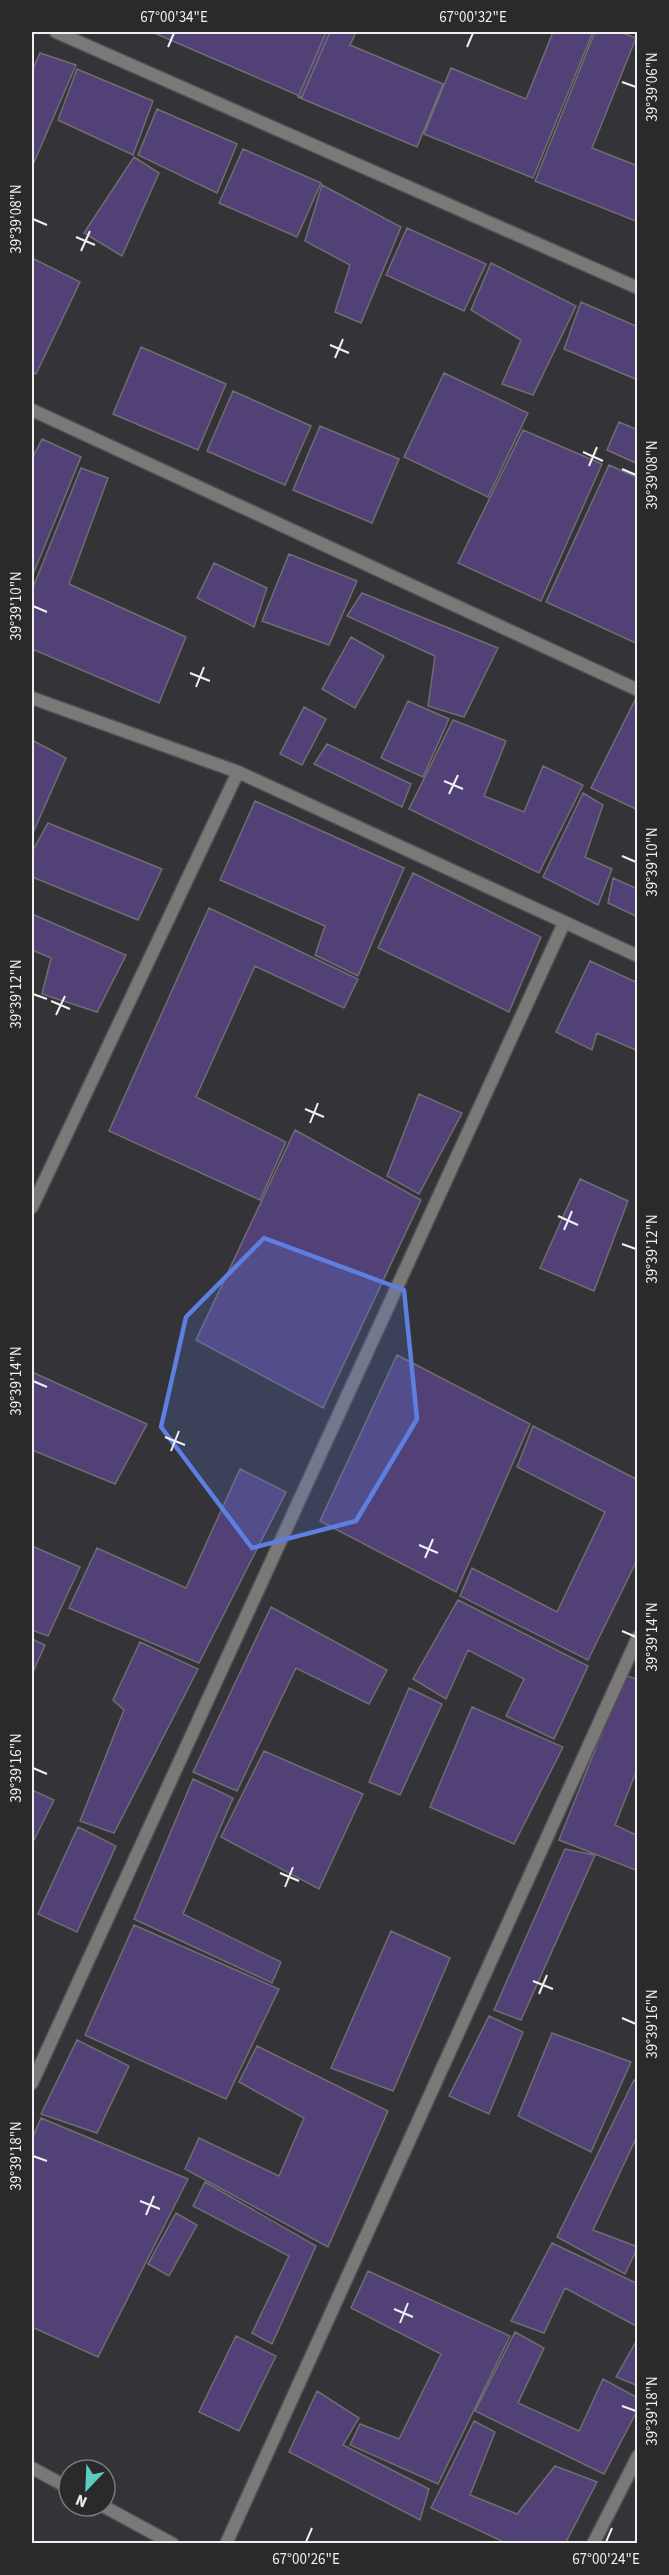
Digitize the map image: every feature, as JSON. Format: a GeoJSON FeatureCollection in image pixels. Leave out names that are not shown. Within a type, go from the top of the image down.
{"type":"FeatureCollection","features":[{"type":"Feature","properties":{"kind":"street"},"geometry":{"type":"LineString","coordinates":[[56,32],[638,288]]}},
{"type":"Feature","properties":{"kind":"street"},"geometry":{"type":"LineString","coordinates":[[32,410],[638,690]]}},
{"type":"Feature","properties":{"kind":"street"},"geometry":{"type":"LineString","coordinates":[[32,698],[238,772],[638,956]]}},
{"type":"Feature","properties":{"kind":"street"},"geometry":{"type":"LineString","coordinates":[[32,1207],[238,772]]}},
{"type":"Feature","properties":{"kind":"street"},"geometry":{"type":"LineString","coordinates":[[32,2083],[564,923]]}},
{"type":"Feature","properties":{"kind":"street"},"geometry":{"type":"LineString","coordinates":[[226,2544],[638,1637]]}},
{"type":"Feature","properties":{"kind":"street"},"geometry":{"type":"LineString","coordinates":[[593,2544],[638,2456]]}},
{"type":"Feature","properties":{"kind":"street"},"geometry":{"type":"LineString","coordinates":[[32,2468],[57,2482]]}},
{"type":"Feature","properties":{"kind":"street"},"geometry":{"type":"LineString","coordinates":[[117,2514],[173,2544]]}},
{"type":"Feature","properties":{"kind":"highlighted area"},"geometry":{"type":"Polygon","coordinates":[[[264,1238],[404,1290],[417,1419],[356,1521],[252,1548],[161,1427],[186,1317],[264,1238]]]}},
{"type":"Feature","properties":{"kind":"building"},"geometry":{"type":"Polygon","coordinates":[[[152,32],[330,32],[302,97],[152,32]]]}},
{"type":"Feature","properties":{"kind":"building"},"geometry":{"type":"Polygon","coordinates":[[[326,32],[356,32],[350,45],[443,84],[417,147],[298,97],[326,32]]]}},
{"type":"Feature","properties":{"kind":"building"},"geometry":{"type":"Polygon","coordinates":[[[553,32],[593,32],[533,178],[424,134],[451,68],[526,99],[553,32]]]}},
{"type":"Feature","properties":{"kind":"building"},"geometry":{"type":"Polygon","coordinates":[[[595,32],[620,32],[636,38],[592,148],[638,166],[638,222],[535,181],[595,32]]]}},
{"type":"Feature","properties":{"kind":"building"},"geometry":{"type":"Polygon","coordinates":[[[40,53],[76,65],[32,167],[32,71],[40,53]]]}},
{"type":"Feature","properties":{"kind":"building"},"geometry":{"type":"Polygon","coordinates":[[[77,69],[153,101],[133,155],[58,120],[77,69]]]}},
{"type":"Feature","properties":{"kind":"building"},"geometry":{"type":"Polygon","coordinates":[[[157,109],[237,144],[217,193],[138,155],[157,109]]]}},
{"type":"Feature","properties":{"kind":"building"},"geometry":{"type":"Polygon","coordinates":[[[243,149],[321,183],[297,237],[219,203],[243,149]]]}},
{"type":"Feature","properties":{"kind":"building"},"geometry":{"type":"Polygon","coordinates":[[[134,157],[159,173],[122,256],[84,233],[134,157]]]}},
{"type":"Feature","properties":{"kind":"building"},"geometry":{"type":"Polygon","coordinates":[[[322,185],[401,227],[361,323],[335,312],[350,265],[305,241],[322,185]]]}},
{"type":"Feature","properties":{"kind":"building"},"geometry":{"type":"Polygon","coordinates":[[[407,228],[486,264],[464,311],[386,275],[407,228]]]}},
{"type":"Feature","properties":{"kind":"building"},"geometry":{"type":"Polygon","coordinates":[[[32,258],[80,282],[36,374],[32,372],[32,258]]]}},
{"type":"Feature","properties":{"kind":"building"},"geometry":{"type":"Polygon","coordinates":[[[491,263],[576,306],[533,395],[502,384],[521,340],[471,310],[491,263]]]}},
{"type":"Feature","properties":{"kind":"building"},"geometry":{"type":"Polygon","coordinates":[[[581,302],[638,327],[638,380],[564,349],[581,302]]]}},
{"type":"Feature","properties":{"kind":"building"},"geometry":{"type":"Polygon","coordinates":[[[141,347],[226,384],[198,450],[113,414],[141,347]]]}},
{"type":"Feature","properties":{"kind":"building"},"geometry":{"type":"Polygon","coordinates":[[[444,373],[528,413],[488,497],[404,457],[444,373]]]}},
{"type":"Feature","properties":{"kind":"building"},"geometry":{"type":"Polygon","coordinates":[[[233,391],[311,426],[285,485],[207,451],[233,391]]]}},
{"type":"Feature","properties":{"kind":"building"},"geometry":{"type":"Polygon","coordinates":[[[619,422],[638,430],[638,464],[607,450],[619,422]]]}},
{"type":"Feature","properties":{"kind":"building"},"geometry":{"type":"Polygon","coordinates":[[[320,426],[399,459],[372,523],[293,490],[320,426]]]}},
{"type":"Feature","properties":{"kind":"building"},"geometry":{"type":"Polygon","coordinates":[[[523,430],[602,464],[541,601],[458,563],[523,430]]]}},
{"type":"Feature","properties":{"kind":"building"},"geometry":{"type":"Polygon","coordinates":[[[42,439],[81,457],[32,577],[32,459],[42,439]]]}},
{"type":"Feature","properties":{"kind":"building"},"geometry":{"type":"Polygon","coordinates":[[[609,465],[638,478],[638,644],[546,602],[609,465]]]}},
{"type":"Feature","properties":{"kind":"building"},"geometry":{"type":"Polygon","coordinates":[[[81,468],[108,478],[69,584],[186,637],[159,703],[32,649],[32,590],[81,468]]]}},
{"type":"Feature","properties":{"kind":"building"},"geometry":{"type":"Polygon","coordinates":[[[289,554],[357,581],[329,645],[262,621],[289,554]]]}},
{"type":"Feature","properties":{"kind":"building"},"geometry":{"type":"Polygon","coordinates":[[[214,563],[267,588],[254,627],[197,598],[214,563]]]}},
{"type":"Feature","properties":{"kind":"building"},"geometry":{"type":"Polygon","coordinates":[[[362,593],[498,648],[464,717],[428,706],[435,656],[347,616],[362,593]]]}},
{"type":"Feature","properties":{"kind":"building"},"geometry":{"type":"Polygon","coordinates":[[[351,637],[384,656],[355,708],[322,689],[351,637]]]}},
{"type":"Feature","properties":{"kind":"building"},"geometry":{"type":"Polygon","coordinates":[[[636,698],[638,699],[638,810],[591,788],[636,698]]]}},
{"type":"Feature","properties":{"kind":"building"},"geometry":{"type":"Polygon","coordinates":[[[408,701],[449,719],[423,777],[381,758],[408,701]]]}},
{"type":"Feature","properties":{"kind":"building"},"geometry":{"type":"Polygon","coordinates":[[[304,707],[326,719],[302,765],[280,754],[304,707]]]}},
{"type":"Feature","properties":{"kind":"building"},"geometry":{"type":"Polygon","coordinates":[[[453,720],[506,741],[484,796],[524,812],[543,766],[583,785],[539,873],[409,809],[453,720]]]}},
{"type":"Feature","properties":{"kind":"building"},"geometry":{"type":"Polygon","coordinates":[[[32,740],[66,758],[32,835],[32,740]]]}},
{"type":"Feature","properties":{"kind":"building"},"geometry":{"type":"Polygon","coordinates":[[[327,744],[411,784],[402,807],[314,764],[327,744]]]}},
{"type":"Feature","properties":{"kind":"building"},"geometry":{"type":"Polygon","coordinates":[[[583,793],[603,805],[585,857],[612,869],[598,905],[543,877],[583,793]]]}},
{"type":"Feature","properties":{"kind":"building"},"geometry":{"type":"Polygon","coordinates":[[[255,801],[404,868],[358,976],[315,955],[325,926],[220,880],[255,801]]]}},
{"type":"Feature","properties":{"kind":"building"},"geometry":{"type":"Polygon","coordinates":[[[48,823],[162,869],[138,920],[32,877],[32,852],[48,823]]]}},
{"type":"Feature","properties":{"kind":"building"},"geometry":{"type":"Polygon","coordinates":[[[413,873],[541,937],[509,1012],[378,948],[413,873]]]}},
{"type":"Feature","properties":{"kind":"building"},"geometry":{"type":"Polygon","coordinates":[[[613,878],[638,889],[638,917],[608,903],[613,878]]]}},
{"type":"Feature","properties":{"kind":"building"},"geometry":{"type":"Polygon","coordinates":[[[209,908],[358,979],[344,1008],[255,966],[196,1097],[286,1142],[260,1200],[109,1131],[209,908]]]}},
{"type":"Feature","properties":{"kind":"building"},"geometry":{"type":"Polygon","coordinates":[[[32,914],[126,955],[97,1012],[42,994],[51,958],[32,950],[32,914]]]}},
{"type":"Feature","properties":{"kind":"building"},"geometry":{"type":"Polygon","coordinates":[[[590,961],[638,983],[638,1051],[597,1033],[592,1050],[556,1032],[590,961]]]}},
{"type":"Feature","properties":{"kind":"building"},"geometry":{"type":"Polygon","coordinates":[[[419,1094],[462,1113],[419,1194],[387,1176],[419,1094]]]}},
{"type":"Feature","properties":{"kind":"building"},"geometry":{"type":"Polygon","coordinates":[[[295,1130],[421,1200],[323,1408],[196,1340],[295,1130]]]}},
{"type":"Feature","properties":{"kind":"building"},"geometry":{"type":"Polygon","coordinates":[[[580,1179],[628,1201],[594,1291],[540,1268],[580,1179]]]}},
{"type":"Feature","properties":{"kind":"building"},"geometry":{"type":"Polygon","coordinates":[[[397,1355],[530,1424],[456,1592],[320,1521],[397,1355]]]}},
{"type":"Feature","properties":{"kind":"building"},"geometry":{"type":"Polygon","coordinates":[[[32,1372],[147,1424],[115,1484],[32,1450],[32,1372]]]}},
{"type":"Feature","properties":{"kind":"building"},"geometry":{"type":"Polygon","coordinates":[[[533,1426],[638,1480],[638,1558],[588,1660],[460,1596],[472,1568],[557,1612],[605,1512],[517,1467],[533,1426]]]}},
{"type":"Feature","properties":{"kind":"building"},"geometry":{"type":"Polygon","coordinates":[[[240,1469],[286,1492],[199,1663],[69,1608],[97,1548],[186,1588],[240,1469]]]}},
{"type":"Feature","properties":{"kind":"building"},"geometry":{"type":"Polygon","coordinates":[[[32,1546],[80,1567],[48,1636],[32,1630],[32,1546]]]}},
{"type":"Feature","properties":{"kind":"building"},"geometry":{"type":"Polygon","coordinates":[[[458,1600],[588,1666],[554,1739],[506,1716],[524,1679],[468,1650],[446,1699],[413,1679],[458,1600]]]}},
{"type":"Feature","properties":{"kind":"building"},"geometry":{"type":"Polygon","coordinates":[[[271,1607],[387,1670],[369,1704],[296,1668],[237,1791],[193,1772],[271,1607]]]}},
{"type":"Feature","properties":{"kind":"building"},"geometry":{"type":"Polygon","coordinates":[[[32,1639],[45,1645],[32,1674],[32,1639]]]}},
{"type":"Feature","properties":{"kind":"building"},"geometry":{"type":"Polygon","coordinates":[[[140,1642],[198,1669],[114,1833],[80,1821],[124,1710],[113,1700],[140,1642]]]}},
{"type":"Feature","properties":{"kind":"building"},"geometry":{"type":"Polygon","coordinates":[[[625,1675],[638,1680],[638,1767],[615,1825],[638,1836],[638,1871],[559,1840],[625,1675]]]}},
{"type":"Feature","properties":{"kind":"building"},"geometry":{"type":"Polygon","coordinates":[[[409,1688],[442,1704],[400,1795],[369,1782],[409,1688]]]}},
{"type":"Feature","properties":{"kind":"building"},"geometry":{"type":"Polygon","coordinates":[[[472,1707],[563,1747],[514,1844],[430,1807],[472,1707]]]}},
{"type":"Feature","properties":{"kind":"building"},"geometry":{"type":"Polygon","coordinates":[[[264,1751],[363,1794],[319,1889],[221,1837],[264,1751]]]}},
{"type":"Feature","properties":{"kind":"building"},"geometry":{"type":"Polygon","coordinates":[[[193,1779],[233,1798],[183,1914],[281,1962],[272,1983],[134,1919],[193,1779]]]}},
{"type":"Feature","properties":{"kind":"building"},"geometry":{"type":"Polygon","coordinates":[[[32,1790],[54,1800],[32,1844],[32,1790]]]}},
{"type":"Feature","properties":{"kind":"building"},"geometry":{"type":"Polygon","coordinates":[[[78,1827],[116,1846],[77,1932],[38,1914],[78,1827]]]}},
{"type":"Feature","properties":{"kind":"building"},"geometry":{"type":"Polygon","coordinates":[[[565,1849],[595,1855],[521,2020],[494,2010],[565,1849]]]}},
{"type":"Feature","properties":{"kind":"building"},"geometry":{"type":"Polygon","coordinates":[[[134,1925],[279,1989],[226,2099],[85,2035],[134,1925]]]}},
{"type":"Feature","properties":{"kind":"building"},"geometry":{"type":"Polygon","coordinates":[[[391,1931],[450,1958],[393,2091],[331,2068],[391,1931]]]}},
{"type":"Feature","properties":{"kind":"building"},"geometry":{"type":"Polygon","coordinates":[[[489,2016],[523,2032],[489,2114],[449,2096],[489,2016]]]}},
{"type":"Feature","properties":{"kind":"building"},"geometry":{"type":"Polygon","coordinates":[[[552,2033],[631,2062],[591,2152],[518,2116],[552,2033]]]}},
{"type":"Feature","properties":{"kind":"building"},"geometry":{"type":"Polygon","coordinates":[[[77,2040],[129,2066],[97,2133],[41,2114],[77,2040]]]}},
{"type":"Feature","properties":{"kind":"building"},"geometry":{"type":"Polygon","coordinates":[[[257,2046],[388,2111],[328,2247],[185,2169],[199,2138],[279,2176],[304,2118],[239,2082],[257,2046]]]}},
{"type":"Feature","properties":{"kind":"building"},"geometry":{"type":"Polygon","coordinates":[[[634,2080],[638,2082],[638,2134],[593,2230],[638,2247],[625,2274],[557,2237],[634,2080]]]}},
{"type":"Feature","properties":{"kind":"building"},"geometry":{"type":"Polygon","coordinates":[[[41,2118],[188,2179],[98,2357],[32,2327],[32,2139],[41,2118]]]}},
{"type":"Feature","properties":{"kind":"building"},"geometry":{"type":"Polygon","coordinates":[[[205,2182],[316,2246],[272,2344],[252,2333],[289,2256],[193,2206],[205,2182]]]}},
{"type":"Feature","properties":{"kind":"building"},"geometry":{"type":"Polygon","coordinates":[[[176,2213],[197,2225],[169,2276],[148,2264],[176,2213]]]}},
{"type":"Feature","properties":{"kind":"building"},"geometry":{"type":"Polygon","coordinates":[[[552,2243],[638,2284],[638,2327],[565,2288],[544,2333],[511,2321],[552,2243]]]}},
{"type":"Feature","properties":{"kind":"building"},"geometry":{"type":"Polygon","coordinates":[[[368,2271],[510,2336],[438,2484],[350,2445],[360,2424],[399,2439],[441,2354],[351,2308],[368,2271]]]}},
{"type":"Feature","properties":{"kind":"building"},"geometry":{"type":"Polygon","coordinates":[[[515,2332],[544,2348],[518,2403],[579,2431],[603,2379],[638,2398],[638,2409],[604,2474],[475,2411],[515,2332]]]}},
{"type":"Feature","properties":{"kind":"building"},"geometry":{"type":"Polygon","coordinates":[[[236,2336],[276,2356],[239,2431],[199,2412],[236,2336]]]}},
{"type":"Feature","properties":{"kind":"building"},"geometry":{"type":"Polygon","coordinates":[[[638,2338],[638,2386],[616,2377],[638,2338]]]}},
{"type":"Feature","properties":{"kind":"building"},"geometry":{"type":"Polygon","coordinates":[[[317,2391],[359,2418],[343,2445],[429,2489],[420,2520],[289,2452],[317,2391]]]}},
{"type":"Feature","properties":{"kind":"building"},"geometry":{"type":"Polygon","coordinates":[[[474,2421],[495,2432],[470,2495],[517,2514],[555,2466],[597,2482],[565,2544],[508,2544],[431,2508],[474,2421]]]}}]}
